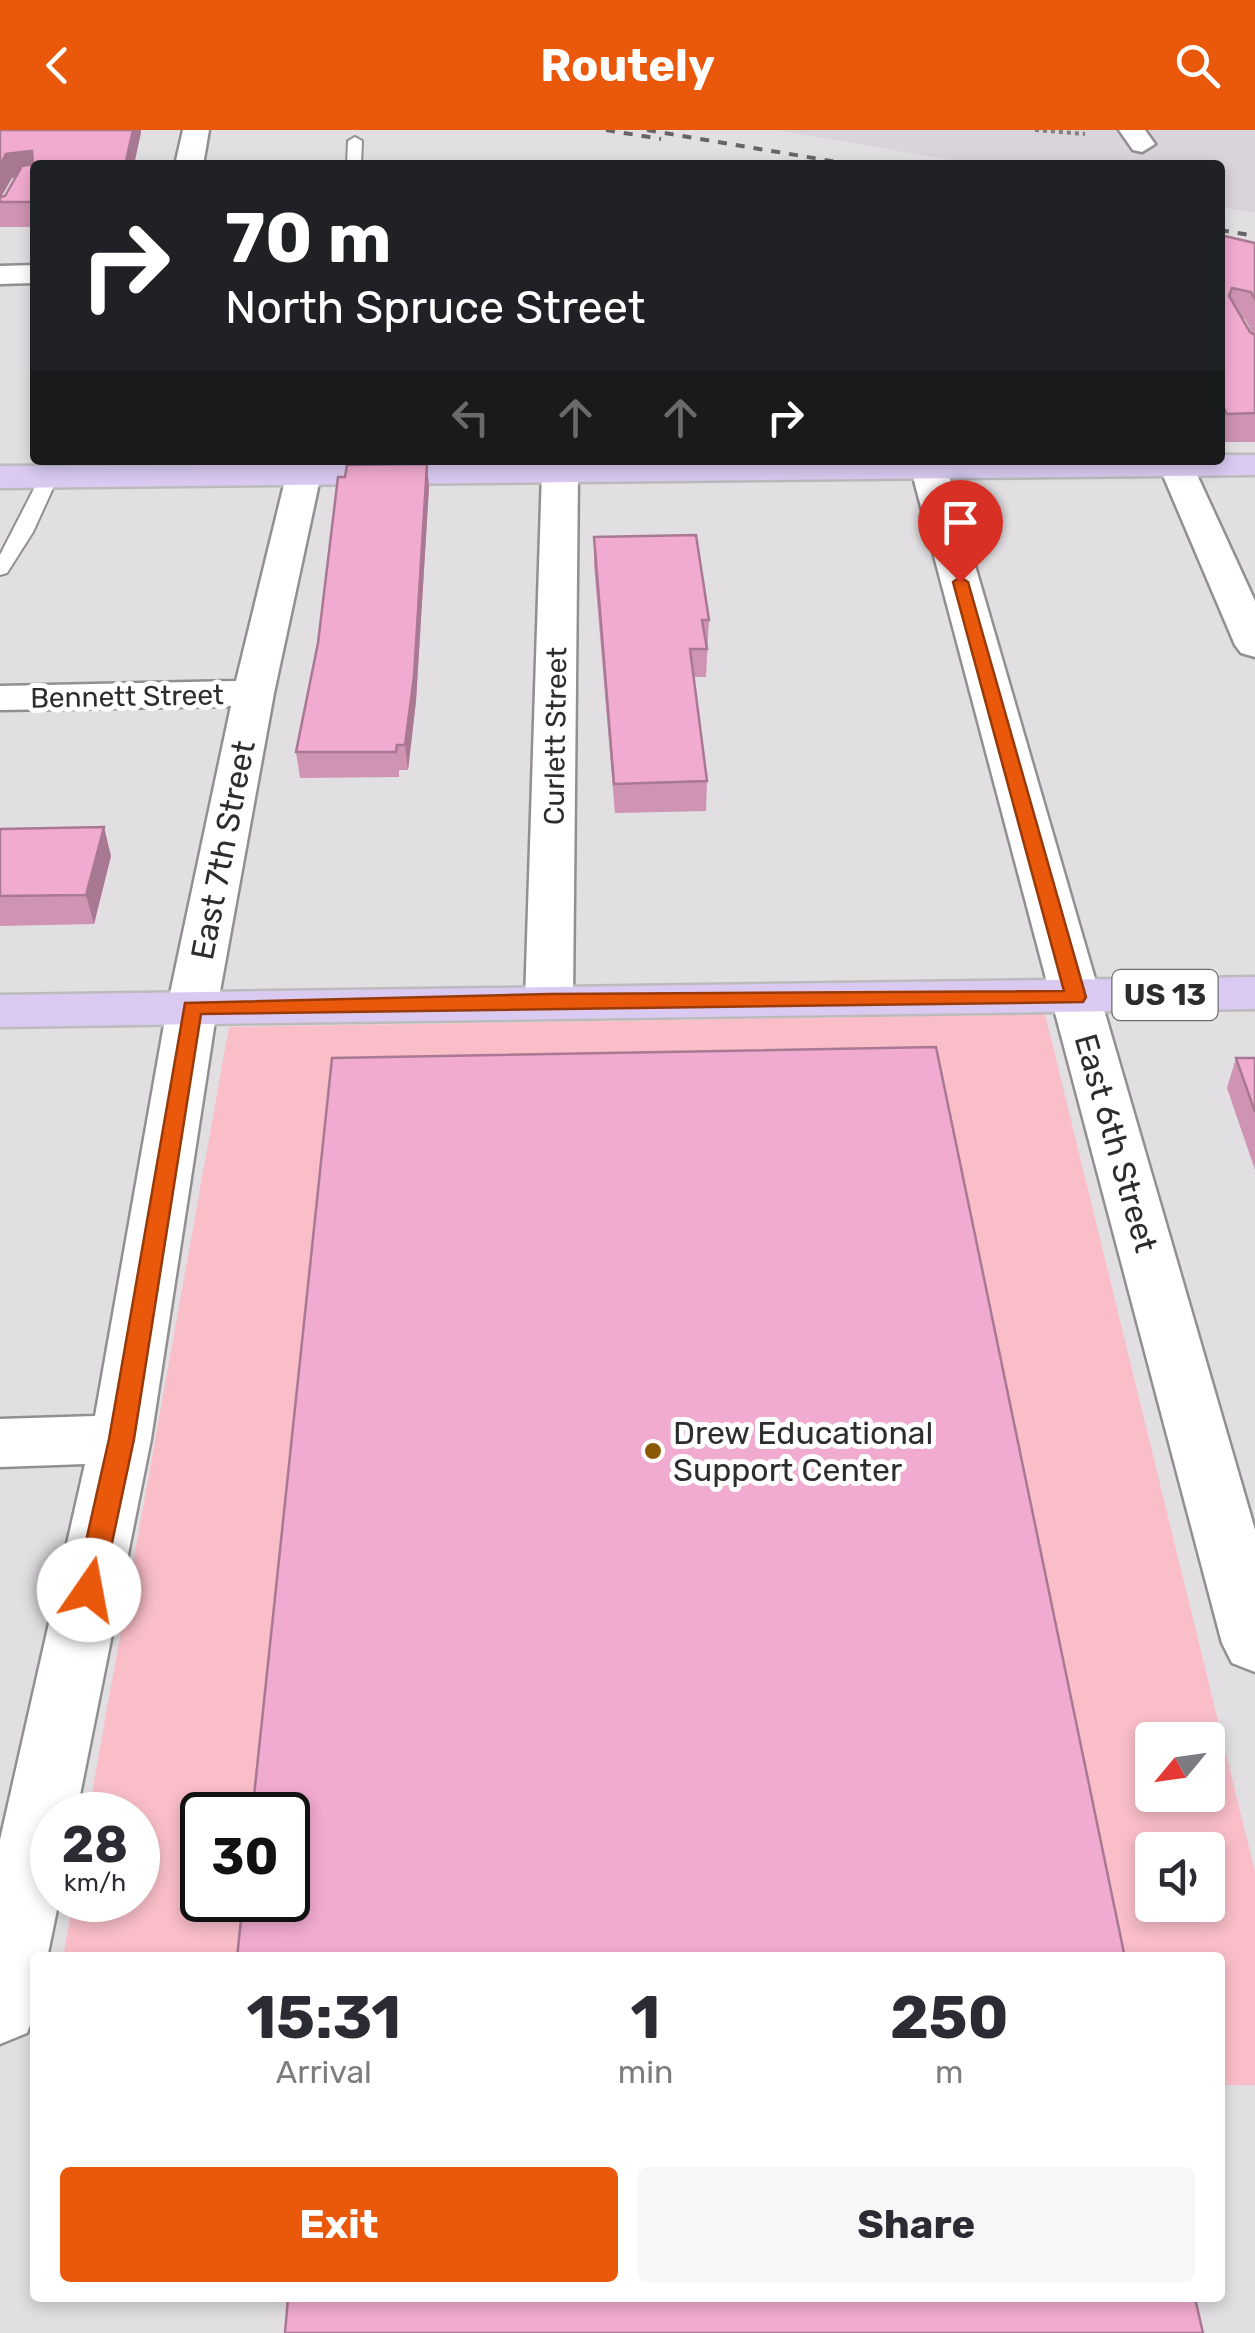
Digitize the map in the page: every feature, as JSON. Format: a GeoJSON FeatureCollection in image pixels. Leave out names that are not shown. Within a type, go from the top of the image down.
{"type":"FeatureCollection","features":[{"type":"Feature","properties":{"kind":"main road"},"geometry":{"type":"LineString","coordinates":[[0,477],[306,467],[560,472],[1255,465]]}},
{"type":"Feature","properties":{"kind":"main road","name":"US 13"},"geometry":{"type":"LineString","coordinates":[[0,1011],[549,1000],[1255,993]]}},
{"type":"Feature","properties":{"kind":"street"},"geometry":{"type":"LineString","coordinates":[[190,160],[196,130]]}},
{"type":"Feature","properties":{"kind":"street"},"geometry":{"type":"LineString","coordinates":[[0,275],[30,274]]}},
{"type":"Feature","properties":{"kind":"street"},"geometry":{"type":"LineString","coordinates":[[1176,466],[1255,644]]}},
{"type":"Feature","properties":{"kind":"street","name":"East 7th Street"},"geometry":{"type":"LineString","coordinates":[[0,2006],[121,1439],[192,1008],[254,693],[306,467]]}},
{"type":"Feature","properties":{"kind":"street","name":"East 6th Street"},"geometry":{"type":"LineString","coordinates":[[929,468],[1255,1643]]}},
{"type":"Feature","properties":{"kind":"street","name":"Curlett Street"},"geometry":{"type":"LineString","coordinates":[[549,1000],[560,472]]}},
{"type":"Feature","properties":{"kind":"street","name":"Bennett Street"},"geometry":{"type":"LineString","coordinates":[[0,698],[254,693]]}},
{"type":"Feature","properties":{"kind":"street"},"geometry":{"type":"LineString","coordinates":[[0,1442],[121,1439]]}},
{"type":"Feature","properties":{"kind":"lane"},"geometry":{"type":"LineString","coordinates":[[354,160],[355,141]]}},
{"type":"Feature","properties":{"kind":"lane"},"geometry":{"type":"LineString","coordinates":[[0,569],[24,532],[49,476]]}},
{"type":"Feature","properties":{"kind":"path"},"geometry":{"type":"LineString","coordinates":[[1035,130],[1089,134]]}},
{"type":"Feature","properties":{"kind":"shaded area"},"geometry":{"type":"Polygon","coordinates":[[[776,130],[1255,130],[1255,213],[1225,208],[1225,160],[951,160],[776,130]]]}},
{"type":"Feature","properties":{"kind":"shaded area","name":"Drew Educational Support Center"},"geometry":{"type":"Polygon","coordinates":[[[1045,1014],[1218,1722],[1135,1722],[1135,1812],[1225,1812],[1225,1749],[1255,1872],[1255,2085],[1225,2085],[1225,1952],[64,1952],[69,1922],[160,1922],[160,1792],[92,1792],[229,1027],[1045,1014]]]}},
{"type":"Feature","properties":{"kind":"building"},"geometry":{"type":"Polygon","coordinates":[[[0,130],[133,130],[126,160],[33,160],[32,151],[6,154],[0,165],[0,130]]]}},
{"type":"Feature","properties":{"kind":"building"},"geometry":{"type":"Polygon","coordinates":[[[30,165],[30,202],[0,202],[0,197],[5,196],[22,166],[30,165]]]}},
{"type":"Feature","properties":{"kind":"building"},"geometry":{"type":"Polygon","coordinates":[[[1225,236],[1255,243],[1255,299],[1251,292],[1232,288],[1229,296],[1255,335],[1255,413],[1227,414],[1225,236]]]}},
{"type":"Feature","properties":{"kind":"building"},"geometry":{"type":"Polygon","coordinates":[[[347,465],[427,465],[414,676],[405,745],[397,745],[396,752],[296,752],[318,643],[338,477],[345,477],[347,465]]]}},
{"type":"Feature","properties":{"kind":"building"},"geometry":{"type":"Polygon","coordinates":[[[696,535],[709,620],[702,620],[707,649],[690,649],[707,781],[614,784],[594,537],[696,535]]]}},
{"type":"Feature","properties":{"kind":"building"},"geometry":{"type":"Polygon","coordinates":[[[104,827],[86,895],[0,896],[0,829],[104,827]]]}},
{"type":"Feature","properties":{"kind":"building","name":"Drew Educational Support Center"},"geometry":{"type":"Polygon","coordinates":[[[936,1047],[1124,1952],[238,1952],[241,1922],[310,1922],[310,1792],[254,1792],[332,1058],[936,1047]]]}},
{"type":"Feature","properties":{"kind":"building"},"geometry":{"type":"Polygon","coordinates":[[[1236,1058],[1255,1058],[1255,1112],[1236,1058]]]}},
{"type":"Feature","properties":{"kind":"building"},"geometry":{"type":"Polygon","coordinates":[[[288,2302],[1196,2302],[1203,2333],[285,2333],[288,2302]]]}},
{"type":"Feature","properties":{"kind":"railway"},"geometry":{"type":"LineString","coordinates":[[606,130],[661,139]]}},
{"type":"Feature","properties":{"kind":"railway"},"geometry":{"type":"LineString","coordinates":[[647,130],[825,160]]}},
{"type":"Feature","properties":{"kind":"railway"},"geometry":{"type":"LineString","coordinates":[[1225,231],[1255,236]]}},
{"type":"Feature","properties":{"kind":"place","name":"Drew Educational Support Center"},"geometry":{"type":"Point","coordinates":[653,1451]}},
{"type":"Feature","properties":{"kind":"route"},"geometry":{"type":"LineString","coordinates":[[89,1590],[121,1439],[192,1008],[549,1000],[1076,997],[960,582]]}}]}
